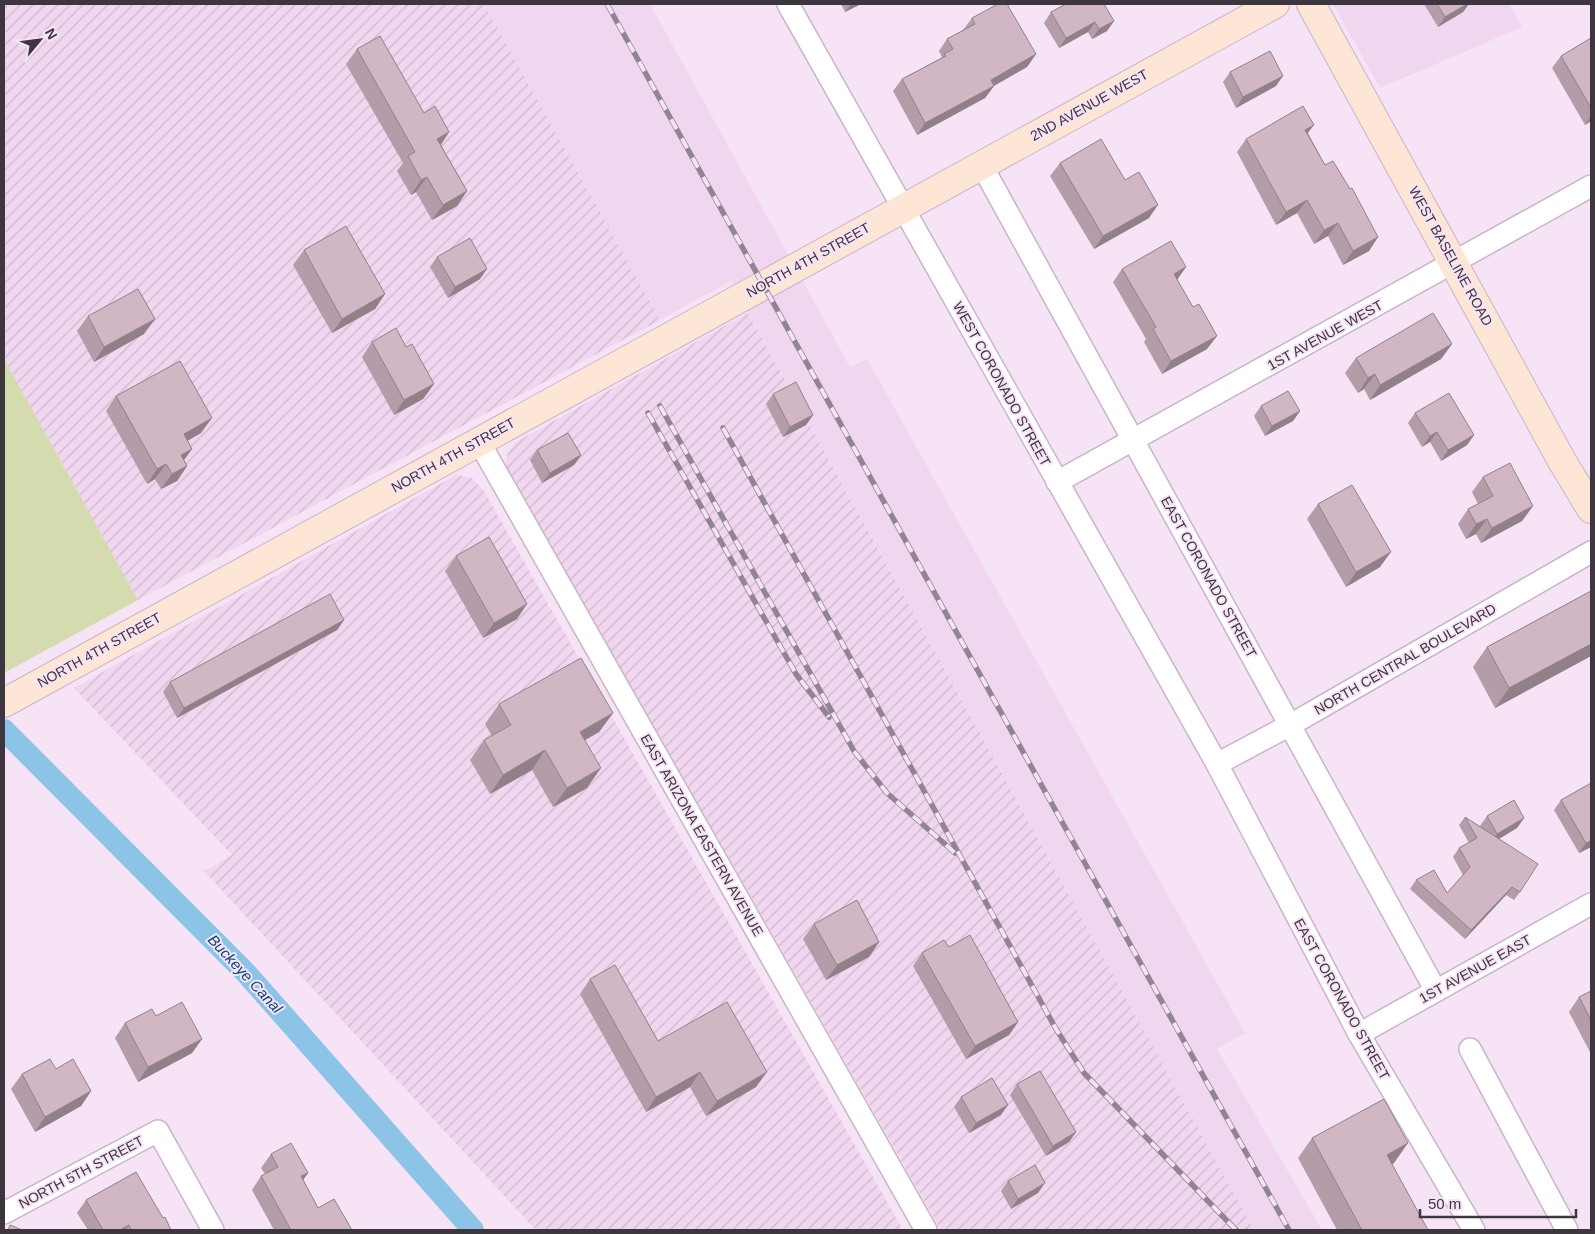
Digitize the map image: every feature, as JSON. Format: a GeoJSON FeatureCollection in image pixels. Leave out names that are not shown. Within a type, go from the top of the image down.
{"type":"FeatureCollection","features":[{"type":"Feature","properties":{"kind":"street","name":"WEST CORONADO STREET"},"geometry":{"type":"LineString","coordinates":[[788,4],[1217,764]]}},
{"type":"Feature","properties":{"kind":"street","name":"2ND AVENUE WEST"},"geometry":{"type":"LineString","coordinates":[[903,208],[1275,4]]}},
{"type":"Feature","properties":{"kind":"street","name":"WEST BASELINE ROAD"},"geometry":{"type":"LineString","coordinates":[[1311,4],[1455,262],[1562,461],[1591,509]]}},
{"type":"Feature","properties":{"kind":"street","name":"EAST CORONADO STREET"},"geometry":{"type":"LineString","coordinates":[[981,164],[1133,442],[1292,724],[1436,991]]}},
{"type":"Feature","properties":{"kind":"street","name":"1ST AVENUE WEST"},"geometry":{"type":"LineString","coordinates":[[1057,482],[1133,442],[1591,186]]}},
{"type":"Feature","properties":{"kind":"street","name":"NORTH 4TH STREET"},"geometry":{"type":"LineString","coordinates":[[4,703],[478,440],[903,208]]}},
{"type":"Feature","properties":{"kind":"street","name":"EAST ARIZONA EASTERN AVENUE"},"geometry":{"type":"LineString","coordinates":[[478,440],[926,1230]]}},
{"type":"Feature","properties":{"kind":"street","name":"NORTH CENTRAL BOULEVARD"},"geometry":{"type":"LineString","coordinates":[[1217,764],[1292,724],[1591,552]]}},
{"type":"Feature","properties":{"kind":"street","name":"EAST CORONADO STREET"},"geometry":{"type":"LineString","coordinates":[[1217,764],[1359,1034],[1474,1230]]}},
{"type":"Feature","properties":{"kind":"street","name":"1ST AVENUE EAST"},"geometry":{"type":"LineString","coordinates":[[1359,1034],[1591,904]]}},
{"type":"Feature","properties":{"kind":"street"},"geometry":{"type":"LineString","coordinates":[[1470,1049],[1567,1230]]}},
{"type":"Feature","properties":{"kind":"street","name":"NORTH 5TH STREET"},"geometry":{"type":"LineString","coordinates":[[4,1214],[158,1130],[213,1230]]}},
{"type":"Feature","properties":{"kind":"shaded area"},"geometry":{"type":"Polygon","coordinates":[[[4,4],[484,4],[660,320],[138,600],[4,359],[4,4]]]}},
{"type":"Feature","properties":{"kind":"shaded area"},"geometry":{"type":"Polygon","coordinates":[[[484,4],[650,4],[850,367],[867,359],[1245,1033],[1217,1049],[1322,1230],[1254,1230],[731,281],[660,320],[484,4]]]}},
{"type":"Feature","properties":{"kind":"shaded area"},"geometry":{"type":"Polygon","coordinates":[[[1333,4],[1509,4],[1522,27],[1380,88],[1333,4]]]}},
{"type":"Feature","properties":{"kind":"shaded area"},"geometry":{"type":"Polygon","coordinates":[[[748,313],[1254,1230],[941,1230],[506,467],[507,454],[516,442],[748,313]]]}},
{"type":"Feature","properties":{"kind":"shaded area"},"geometry":{"type":"Polygon","coordinates":[[[456,475],[472,478],[484,491],[903,1230],[536,1230],[204,871],[232,855],[74,688],[456,475]]]}},
{"type":"Feature","properties":{"kind":"green space"},"geometry":{"type":"Polygon","coordinates":[[[4,359],[138,600],[4,673],[4,359]]]}},
{"type":"Feature","properties":{"kind":"building"},"geometry":{"type":"Polygon","coordinates":[[[998,4],[1007,4],[1036,54],[991,80],[994,86],[925,123],[902,79],[946,56],[944,54],[953,49],[947,39],[975,24],[972,18],[998,4]]]}},
{"type":"Feature","properties":{"kind":"building"},"geometry":{"type":"Polygon","coordinates":[[[1066,4],[1104,4],[1114,21],[1099,29],[1095,22],[1066,38],[1051,12],[1066,4]]]}},
{"type":"Feature","properties":{"kind":"building"},"geometry":{"type":"Polygon","coordinates":[[[1437,4],[1467,4],[1445,17],[1437,4]]]}},
{"type":"Feature","properties":{"kind":"building"},"geometry":{"type":"Polygon","coordinates":[[[380,36],[424,113],[435,106],[449,132],[437,139],[467,191],[443,205],[427,177],[421,180],[408,156],[415,152],[357,49],[380,36]]]}},
{"type":"Feature","properties":{"kind":"building"},"geometry":{"type":"Polygon","coordinates":[[[1591,38],[1591,108],[1561,56],[1591,38]]]}},
{"type":"Feature","properties":{"kind":"building"},"geometry":{"type":"Polygon","coordinates":[[[1270,51],[1283,76],[1243,97],[1230,72],[1270,51]]]}},
{"type":"Feature","properties":{"kind":"building"},"geometry":{"type":"Polygon","coordinates":[[[1303,106],[1314,125],[1305,130],[1325,165],[1333,161],[1350,189],[1352,188],[1378,237],[1353,251],[1338,223],[1324,230],[1307,200],[1286,212],[1246,139],[1303,106]]]}},
{"type":"Feature","properties":{"kind":"building"},"geometry":{"type":"Polygon","coordinates":[[[1101,139],[1125,180],[1139,172],[1158,205],[1103,236],[1060,163],[1101,139]]]}},
{"type":"Feature","properties":{"kind":"building"},"geometry":{"type":"Polygon","coordinates":[[[346,226],[385,294],[342,319],[304,250],[346,226]]]}},
{"type":"Feature","properties":{"kind":"building"},"geometry":{"type":"Polygon","coordinates":[[[470,238],[487,269],[455,287],[437,257],[470,238]]]}},
{"type":"Feature","properties":{"kind":"building"},"geometry":{"type":"Polygon","coordinates":[[[1171,241],[1186,267],[1174,274],[1193,307],[1199,304],[1217,336],[1171,361],[1153,329],[1156,327],[1122,269],[1171,241]]]}},
{"type":"Feature","properties":{"kind":"building"},"geometry":{"type":"Polygon","coordinates":[[[138,289],[155,319],[104,347],[88,316],[138,289]]]}},
{"type":"Feature","properties":{"kind":"building"},"geometry":{"type":"Polygon","coordinates":[[[1433,313],[1452,344],[1380,385],[1375,374],[1368,378],[1356,358],[1433,313]]]}},
{"type":"Feature","properties":{"kind":"building"},"geometry":{"type":"Polygon","coordinates":[[[396,328],[406,347],[412,344],[434,384],[404,400],[372,342],[396,328]]]}},
{"type":"Feature","properties":{"kind":"building"},"geometry":{"type":"Polygon","coordinates":[[[180,361],[212,418],[184,434],[192,449],[181,455],[187,466],[172,474],[166,464],[157,469],[116,396],[180,361]]]}},
{"type":"Feature","properties":{"kind":"building"},"geometry":{"type":"Polygon","coordinates":[[[796,382],[813,415],[790,427],[773,394],[796,382]]]}},
{"type":"Feature","properties":{"kind":"building"},"geometry":{"type":"Polygon","coordinates":[[[1288,391],[1300,411],[1272,426],[1261,406],[1288,391]]]}},
{"type":"Feature","properties":{"kind":"building"},"geometry":{"type":"Polygon","coordinates":[[[1449,393],[1474,435],[1448,450],[1437,432],[1430,436],[1415,413],[1449,393]]]}},
{"type":"Feature","properties":{"kind":"building"},"geometry":{"type":"Polygon","coordinates":[[[568,433],[581,455],[550,473],[537,450],[568,433]]]}},
{"type":"Feature","properties":{"kind":"building"},"geometry":{"type":"Polygon","coordinates":[[[1510,463],[1533,506],[1492,528],[1487,519],[1476,524],[1468,509],[1493,496],[1483,477],[1510,463]]]}},
{"type":"Feature","properties":{"kind":"building"},"geometry":{"type":"Polygon","coordinates":[[[1352,485],[1391,552],[1356,572],[1318,504],[1352,485]]]}},
{"type":"Feature","properties":{"kind":"building"},"geometry":{"type":"Polygon","coordinates":[[[489,537],[527,604],[494,623],[456,556],[489,537]]]}},
{"type":"Feature","properties":{"kind":"building"},"geometry":{"type":"Polygon","coordinates":[[[1591,591],[1591,644],[1509,688],[1487,647],[1591,591]]]}},
{"type":"Feature","properties":{"kind":"building"},"geometry":{"type":"Polygon","coordinates":[[[330,594],[344,620],[184,708],[170,682],[330,594]]]}},
{"type":"Feature","properties":{"kind":"building"},"geometry":{"type":"Polygon","coordinates":[[[581,658],[613,713],[580,732],[601,768],[567,788],[545,750],[503,775],[484,740],[511,725],[499,704],[581,658]]]}},
{"type":"Feature","properties":{"kind":"building"},"geometry":{"type":"Polygon","coordinates":[[[1591,783],[1591,841],[1586,843],[1561,800],[1591,783]]]}},
{"type":"Feature","properties":{"kind":"building"},"geometry":{"type":"Polygon","coordinates":[[[1514,800],[1524,818],[1497,834],[1487,816],[1514,800]]]}},
{"type":"Feature","properties":{"kind":"building"},"geometry":{"type":"Polygon","coordinates":[[[1465,817],[1538,864],[1520,892],[1512,887],[1471,930],[1416,880],[1434,870],[1447,893],[1470,867],[1459,848],[1477,838],[1465,817]]]}},
{"type":"Feature","properties":{"kind":"building"},"geometry":{"type":"Polygon","coordinates":[[[857,900],[879,942],[837,965],[814,924],[857,900]]]}},
{"type":"Feature","properties":{"kind":"building"},"geometry":{"type":"Polygon","coordinates":[[[970,935],[1018,1022],[975,1046],[922,953],[944,940],[949,947],[970,935]]]}},
{"type":"Feature","properties":{"kind":"building"},"geometry":{"type":"Polygon","coordinates":[[[615,965],[658,1041],[727,1002],[767,1072],[717,1101],[700,1072],[656,1097],[590,979],[615,965]]]}},
{"type":"Feature","properties":{"kind":"building"},"geometry":{"type":"Polygon","coordinates":[[[1591,991],[1591,1020],[1579,997],[1591,991]]]}},
{"type":"Feature","properties":{"kind":"building"},"geometry":{"type":"Polygon","coordinates":[[[182,1002],[202,1039],[148,1067],[125,1023],[152,1009],[156,1016],[182,1002]]]}},
{"type":"Feature","properties":{"kind":"building"},"geometry":{"type":"Polygon","coordinates":[[[50,1059],[56,1069],[73,1059],[91,1091],[45,1117],[22,1074],[50,1059]]]}},
{"type":"Feature","properties":{"kind":"building"},"geometry":{"type":"Polygon","coordinates":[[[1040,1071],[1076,1132],[1053,1146],[1017,1084],[1040,1071]]]}},
{"type":"Feature","properties":{"kind":"building"},"geometry":{"type":"Polygon","coordinates":[[[992,1078],[1008,1105],[976,1123],[961,1097],[992,1078]]]}},
{"type":"Feature","properties":{"kind":"building"},"geometry":{"type":"Polygon","coordinates":[[[1384,1099],[1408,1143],[1387,1155],[1428,1230],[1362,1230],[1312,1138],[1384,1099]]]}},
{"type":"Feature","properties":{"kind":"building"},"geometry":{"type":"Polygon","coordinates":[[[291,1143],[308,1173],[301,1176],[318,1208],[334,1199],[352,1230],[291,1230],[261,1176],[278,1167],[271,1154],[291,1143]]]}},
{"type":"Feature","properties":{"kind":"building"},"geometry":{"type":"Polygon","coordinates":[[[1035,1165],[1045,1183],[1018,1199],[1008,1181],[1035,1165]]]}},
{"type":"Feature","properties":{"kind":"building"},"geometry":{"type":"Polygon","coordinates":[[[136,1172],[163,1218],[165,1217],[171,1230],[131,1230],[129,1225],[120,1230],[103,1230],[86,1200],[136,1172]]]}},
{"type":"Feature","properties":{"kind":"building"},"geometry":{"type":"Polygon","coordinates":[[[10,1225],[22,1230],[8,1230],[10,1225]]]}},
{"type":"Feature","properties":{"kind":"waterway","name":"Buckeye Canal"},"geometry":{"type":"LineString","coordinates":[[4,730],[246,973],[473,1230]]}},
{"type":"Feature","properties":{"kind":"railway"},"geometry":{"type":"LineString","coordinates":[[607,4],[1289,1230]]}},
{"type":"Feature","properties":{"kind":"railway"},"geometry":{"type":"LineString","coordinates":[[660,406],[854,751],[887,793],[955,853]]}},
{"type":"Feature","properties":{"kind":"railway"},"geometry":{"type":"LineString","coordinates":[[648,413],[796,674],[829,717]]}},
{"type":"Feature","properties":{"kind":"railway"},"geometry":{"type":"LineString","coordinates":[[723,428],[1056,1029],[1084,1073],[1236,1230]]}}]}
